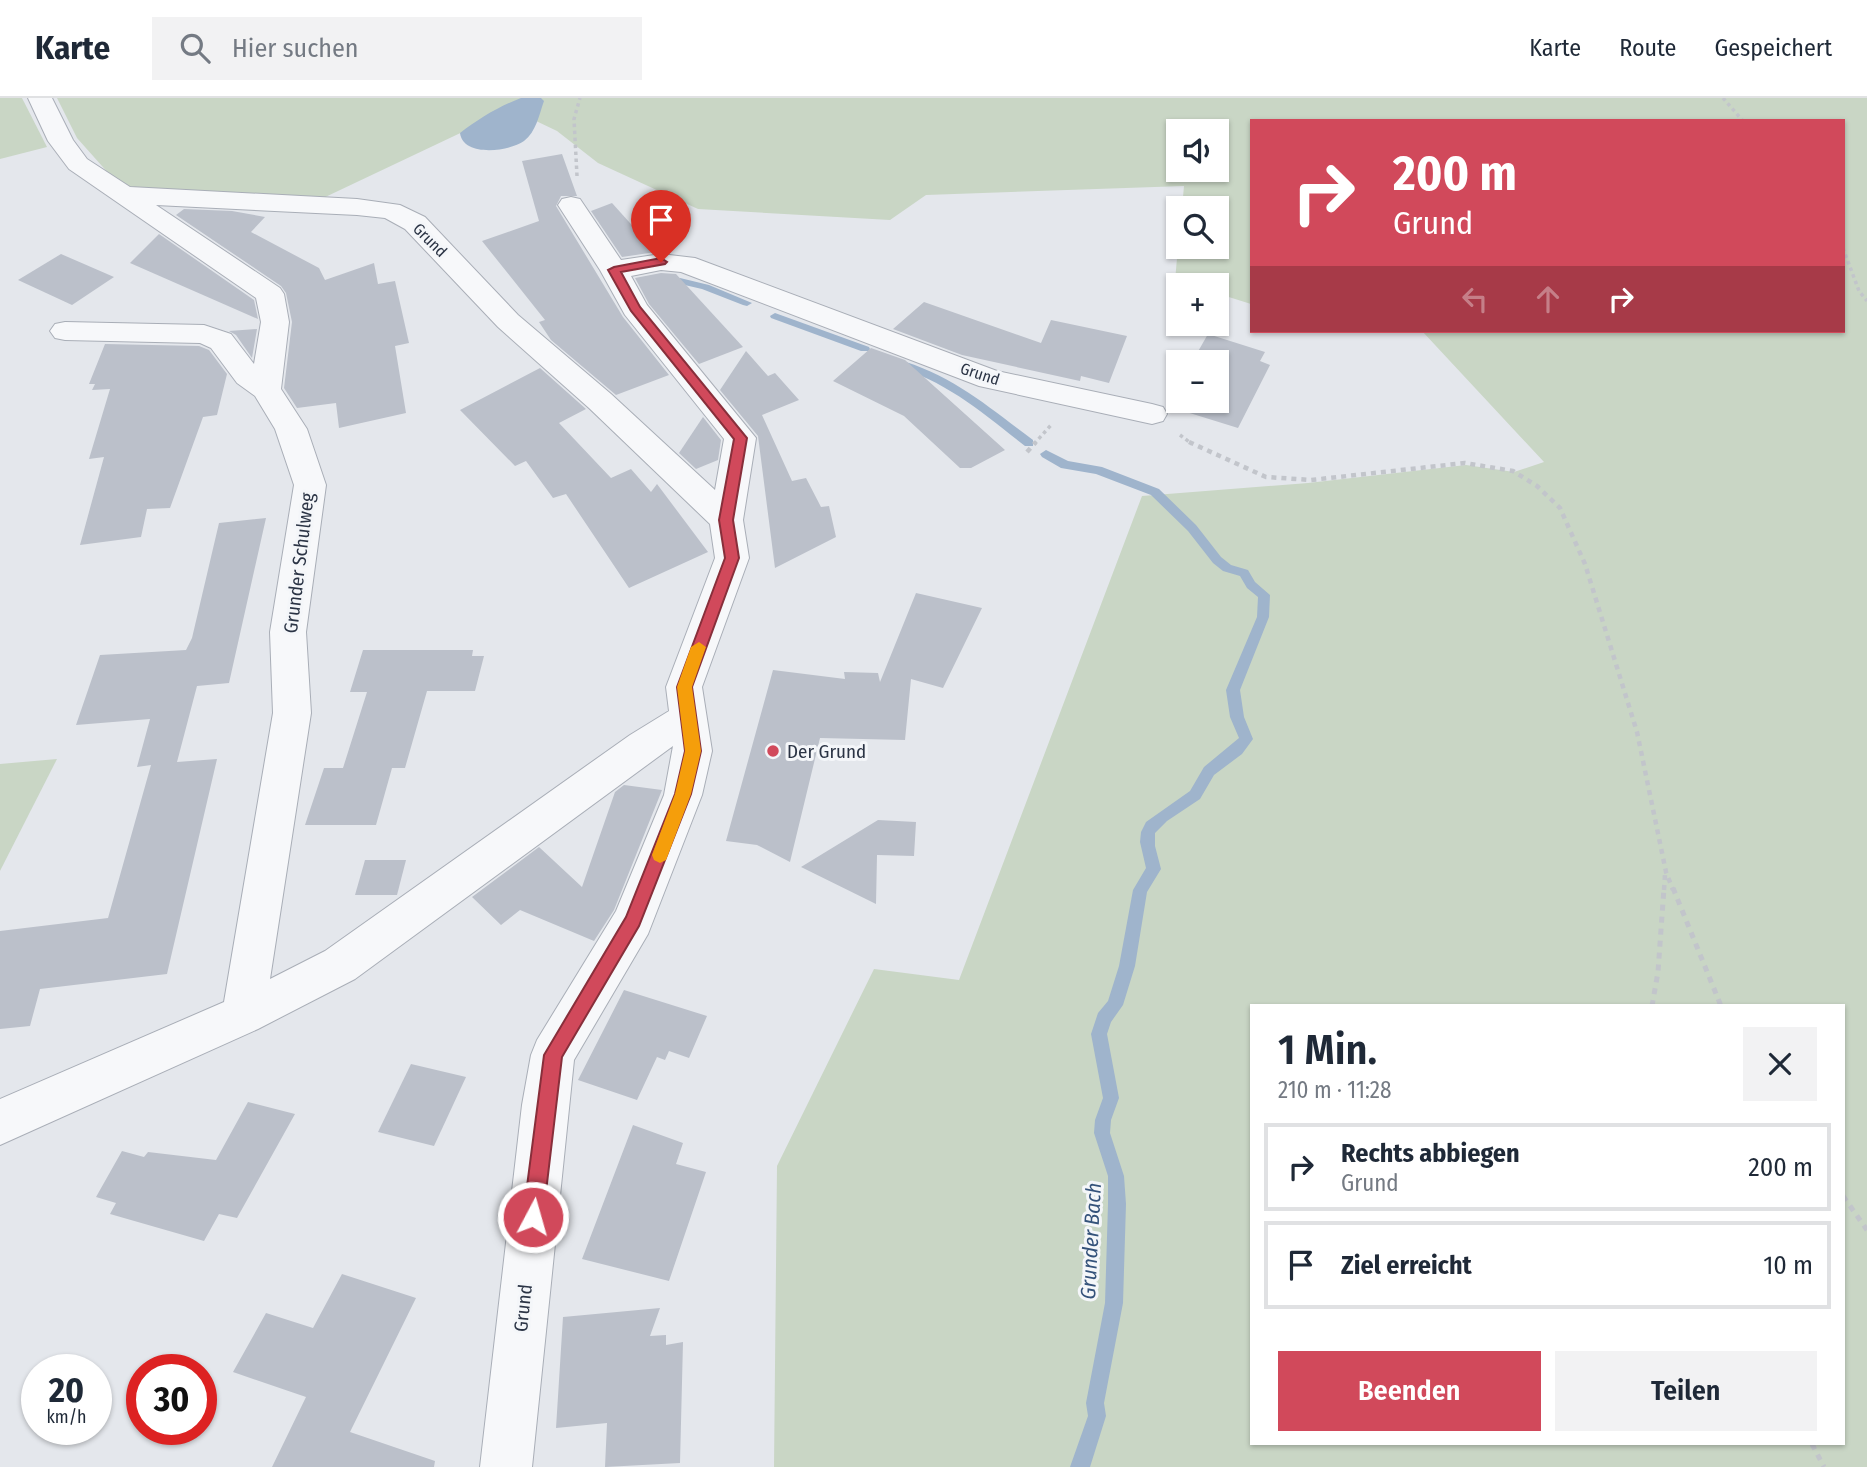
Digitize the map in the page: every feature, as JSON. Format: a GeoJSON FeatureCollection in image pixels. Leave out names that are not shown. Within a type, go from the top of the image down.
{"type":"FeatureCollection","features":[{"type":"Feature","properties":{"kind":"street"},"geometry":{"type":"LineString","coordinates":[[40,98],[61,141],[78,164],[270,294],[275,322],[266,389]]}},
{"type":"Feature","properties":{"kind":"street","name":"Grund"},"geometry":{"type":"LineString","coordinates":[[124,195],[357,207],[391,211],[415,223],[508,321],[600,401],[726,520]]}},
{"type":"Feature","properties":{"kind":"street","name":"Grund"},"geometry":{"type":"LineString","coordinates":[[506,1467],[545,1105],[553,1055],[633,921],[683,794],[693,751],[684,687],[732,558],[726,520],[740,438],[635,309],[614,270],[571,205]]}},
{"type":"Feature","properties":{"kind":"street","name":"Grund"},"geometry":{"type":"LineString","coordinates":[[614,270],[661,262],[685,264],[990,379],[1152,414]]}},
{"type":"Feature","properties":{"kind":"street","name":"Grunder Schulweg"},"geometry":{"type":"LineString","coordinates":[[65,331],[204,334],[220,341],[248,376],[266,389],[291,429],[310,485],[288,632],[292,713],[243,1014]]}},
{"type":"Feature","properties":{"kind":"street"},"geometry":{"type":"LineString","coordinates":[[0,1122],[243,1014],[340,965],[643,746],[687,719]]}},
{"type":"Feature","properties":{"kind":"path"},"geometry":{"type":"LineString","coordinates":[[571,205],[579,167],[572,133],[575,108],[580,98]]}},
{"type":"Feature","properties":{"kind":"path"},"geometry":{"type":"LineString","coordinates":[[1723,98],[1740,119]]}},
{"type":"Feature","properties":{"kind":"path"},"geometry":{"type":"LineString","coordinates":[[1845,253],[1859,291],[1867,301]]}},
{"type":"Feature","properties":{"kind":"path"},"geometry":{"type":"LineString","coordinates":[[1152,414],[1192,444],[1266,477],[1311,480],[1465,463],[1513,471],[1537,486],[1560,508],[1585,564],[1637,732],[1666,872],[1720,1004]]}},
{"type":"Feature","properties":{"kind":"path"},"geometry":{"type":"LineString","coordinates":[[1027,452],[1038,438]]}},
{"type":"Feature","properties":{"kind":"path"},"geometry":{"type":"LineString","coordinates":[[1652,1004],[1658,972],[1666,872]]}},
{"type":"Feature","properties":{"kind":"path"},"geometry":{"type":"LineString","coordinates":[[1845,1199],[1867,1230]]}},
{"type":"Feature","properties":{"kind":"path"},"geometry":{"type":"LineString","coordinates":[[1813,1445],[1824,1467]]}},
{"type":"Feature","properties":{"kind":"green space"},"geometry":{"type":"Polygon","coordinates":[[[0,98],[22,98],[47,147],[0,159],[0,98]]]}},
{"type":"Feature","properties":{"kind":"green space"},"geometry":{"type":"Polygon","coordinates":[[[57,98],[1867,98],[1867,1467],[774,1467],[777,1166],[874,969],[959,980],[1142,496],[1308,483],[1466,465],[1514,472],[1544,462],[1424,333],[1845,333],[1845,119],[1250,119],[1250,304],[1229,297],[1229,273],[1176,273],[1177,259],[1229,259],[1229,196],[1183,196],[1184,186],[926,195],[890,220],[698,209],[598,163],[557,131],[511,109],[319,200],[139,192],[110,175],[77,138],[57,98]]]}},
{"type":"Feature","properties":{"kind":"green space"},"geometry":{"type":"Polygon","coordinates":[[[57,759],[0,871],[0,764],[57,759]]]}},
{"type":"Feature","properties":{"kind":"water"},"geometry":{"type":"Polygon","coordinates":[[[521,98],[541,98],[544,101],[534,128],[524,141],[508,148],[487,150],[469,146],[463,141],[460,133],[489,113],[521,98]]]}},
{"type":"Feature","properties":{"kind":"building"},"geometry":{"type":"Polygon","coordinates":[[[562,154],[577,196],[561,196],[556,206],[623,317],[669,375],[616,395],[551,340],[539,322],[545,320],[482,241],[539,221],[522,161],[562,154]]]}},
{"type":"Feature","properties":{"kind":"building"},"geometry":{"type":"Polygon","coordinates":[[[612,203],[656,252],[622,257],[591,211],[612,203]]]}},
{"type":"Feature","properties":{"kind":"building"},"geometry":{"type":"Polygon","coordinates":[[[184,209],[232,211],[265,217],[251,232],[319,268],[325,280],[374,263],[378,284],[395,281],[409,343],[395,346],[406,413],[339,428],[336,403],[297,408],[284,388],[292,322],[286,293],[281,286],[176,215],[184,209]]]}},
{"type":"Feature","properties":{"kind":"building"},"geometry":{"type":"Polygon","coordinates":[[[159,234],[254,300],[258,319],[130,263],[159,234]]]}},
{"type":"Feature","properties":{"kind":"building"},"geometry":{"type":"Polygon","coordinates":[[[61,254],[114,277],[72,305],[18,280],[61,254]]]}},
{"type":"Feature","properties":{"kind":"building"},"geometry":{"type":"Polygon","coordinates":[[[661,273],[676,274],[743,347],[699,364],[649,304],[635,278],[661,273]]]}},
{"type":"Feature","properties":{"kind":"building"},"geometry":{"type":"Polygon","coordinates":[[[924,302],[1041,343],[1051,320],[1127,336],[1109,383],[1081,376],[1080,381],[962,355],[893,329],[924,302]]]}},
{"type":"Feature","properties":{"kind":"building"},"geometry":{"type":"Polygon","coordinates":[[[257,329],[252,358],[236,335],[229,331],[257,329]]]}},
{"type":"Feature","properties":{"kind":"building"},"geometry":{"type":"Polygon","coordinates":[[[1207,336],[1214,336],[1265,352],[1260,361],[1270,365],[1238,428],[1190,413],[1229,413],[1229,350],[1199,350],[1207,336]]]}},
{"type":"Feature","properties":{"kind":"building"},"geometry":{"type":"Polygon","coordinates":[[[105,344],[199,346],[209,350],[227,374],[217,415],[203,417],[170,508],[147,509],[141,537],[80,545],[104,457],[89,459],[110,389],[92,390],[95,384],[89,384],[105,344]]]}},
{"type":"Feature","properties":{"kind":"building"},"geometry":{"type":"Polygon","coordinates":[[[871,348],[905,360],[1005,450],[971,468],[960,468],[904,416],[833,381],[871,348]]]}},
{"type":"Feature","properties":{"kind":"building"},"geometry":{"type":"Polygon","coordinates":[[[746,351],[768,376],[775,373],[799,400],[762,415],[792,481],[806,478],[821,507],[829,506],[836,537],[775,568],[758,436],[720,390],[746,351]]]}},
{"type":"Feature","properties":{"kind":"building"},"geometry":{"type":"Polygon","coordinates":[[[540,368],[586,409],[559,423],[611,478],[631,469],[651,492],[657,484],[708,552],[629,588],[566,494],[553,498],[526,461],[515,466],[460,410],[540,368]]]}},
{"type":"Feature","properties":{"kind":"building"},"geometry":{"type":"Polygon","coordinates":[[[703,417],[721,440],[718,460],[696,469],[679,453],[703,417]]]}},
{"type":"Feature","properties":{"kind":"building"},"geometry":{"type":"Polygon","coordinates":[[[266,518],[229,683],[197,686],[177,762],[217,759],[167,974],[40,989],[30,1026],[0,1029],[0,931],[108,918],[151,765],[137,767],[150,719],[76,725],[100,655],[186,650],[192,638],[219,523],[266,518]]]}},
{"type":"Feature","properties":{"kind":"building"},"geometry":{"type":"Polygon","coordinates":[[[916,593],[982,608],[943,688],[911,679],[905,740],[820,738],[790,862],[757,845],[726,841],[773,670],[845,679],[844,672],[878,673],[880,682],[916,593]]]}},
{"type":"Feature","properties":{"kind":"building"},"geometry":{"type":"Polygon","coordinates":[[[363,650],[473,650],[472,656],[484,656],[475,691],[427,691],[405,768],[392,768],[376,825],[305,825],[324,768],[343,768],[367,692],[350,692],[363,650]]]}},
{"type":"Feature","properties":{"kind":"building"},"geometry":{"type":"Polygon","coordinates":[[[624,785],[662,790],[614,910],[594,941],[520,910],[501,925],[472,897],[539,847],[582,887],[615,792],[624,785]]]}},
{"type":"Feature","properties":{"kind":"building"},"geometry":{"type":"Polygon","coordinates":[[[878,820],[916,822],[914,856],[877,855],[876,904],[801,867],[878,820]]]}},
{"type":"Feature","properties":{"kind":"building"},"geometry":{"type":"Polygon","coordinates":[[[365,860],[406,860],[397,895],[355,895],[365,860]]]}},
{"type":"Feature","properties":{"kind":"building"},"geometry":{"type":"Polygon","coordinates":[[[624,990],[707,1016],[689,1058],[669,1051],[665,1060],[657,1057],[637,1100],[578,1080],[624,990]]]}},
{"type":"Feature","properties":{"kind":"building"},"geometry":{"type":"Polygon","coordinates":[[[411,1064],[466,1077],[434,1146],[378,1132],[411,1064]]]}},
{"type":"Feature","properties":{"kind":"building"},"geometry":{"type":"Polygon","coordinates":[[[248,1102],[295,1114],[237,1218],[219,1214],[204,1241],[110,1214],[116,1203],[96,1197],[122,1151],[144,1157],[148,1152],[216,1160],[248,1102]]]}},
{"type":"Feature","properties":{"kind":"building"},"geometry":{"type":"Polygon","coordinates":[[[633,1125],[683,1143],[676,1164],[706,1172],[669,1281],[582,1259],[633,1125]]]}},
{"type":"Feature","properties":{"kind":"building"},"geometry":{"type":"Polygon","coordinates":[[[342,1274],[416,1298],[350,1432],[435,1461],[434,1467],[272,1467],[306,1397],[233,1372],[266,1313],[313,1328],[342,1274]]]}},
{"type":"Feature","properties":{"kind":"building"},"geometry":{"type":"Polygon","coordinates":[[[660,1308],[650,1336],[666,1335],[666,1345],[683,1342],[680,1463],[605,1467],[607,1423],[556,1428],[563,1317],[660,1308]]]}},
{"type":"Feature","properties":{"kind":"waterway","name":"Grunder Bach"},"geometry":{"type":"LineString","coordinates":[[680,281],[747,303]]}},
{"type":"Feature","properties":{"kind":"waterway","name":"Grunder Bach"},"geometry":{"type":"LineString","coordinates":[[775,316],[865,349]]}},
{"type":"Feature","properties":{"kind":"waterway","name":"Grunder Bach"},"geometry":{"type":"LineString","coordinates":[[896,363],[926,372],[962,392],[1029,443]]}},
{"type":"Feature","properties":{"kind":"waterway","name":"Grunder Bach"},"geometry":{"type":"LineString","coordinates":[[1046,454],[1065,465],[1098,470],[1155,492],[1192,528],[1217,560],[1227,568],[1244,573],[1251,585],[1264,595],[1263,617],[1233,690],[1237,717],[1246,739],[1237,750],[1209,771],[1195,795],[1162,817],[1148,832],[1148,846],[1154,869],[1140,890],[1127,966],[1115,1005],[1104,1018],[1099,1034],[1111,1098],[1103,1120],[1102,1133],[1116,1176],[1114,1303],[1095,1403],[1097,1416],[1080,1467]]}},
{"type":"Feature","properties":{"kind":"slow traffic"},"geometry":{"type":"LineString","coordinates":[[660,855],[683,794],[693,751],[684,687],[699,647]]}},
{"type":"Feature","properties":{"kind":"place","name":"Der Grund"},"geometry":{"type":"Point","coordinates":[773,751]}},
{"type":"Feature","properties":{"kind":"route"},"geometry":{"type":"LineString","coordinates":[[533,1217],[553,1055],[633,921],[671,830],[693,751],[684,687],[732,558],[726,520],[740,438],[635,309],[614,270],[661,262]]}}]}
